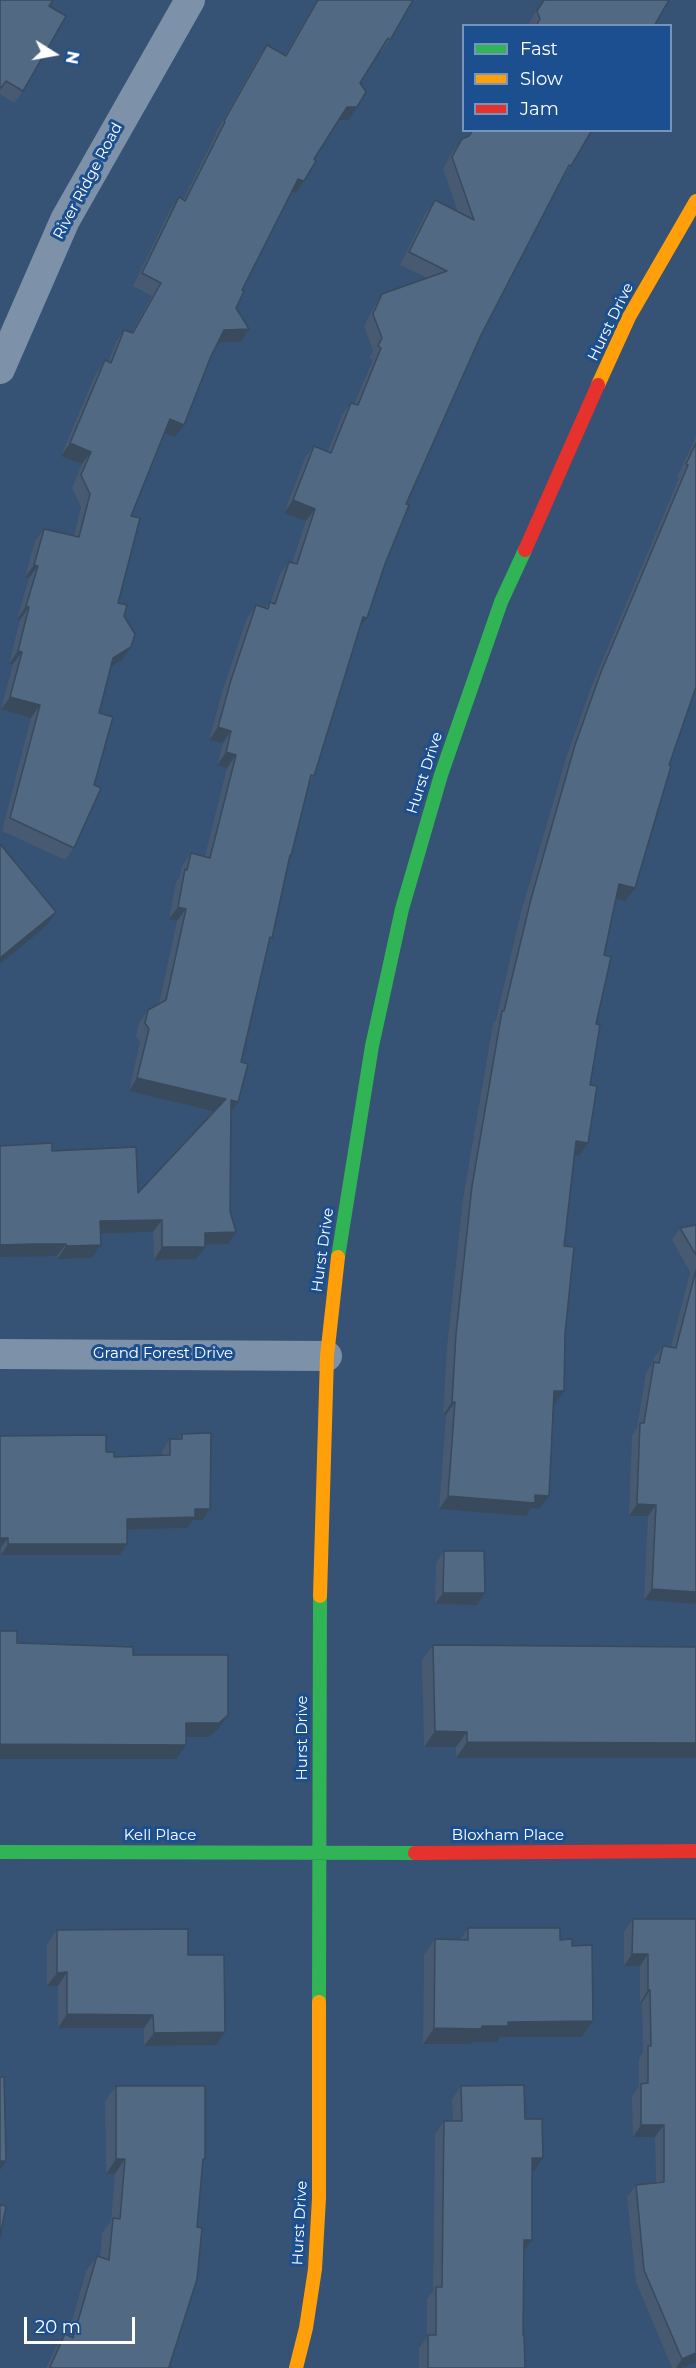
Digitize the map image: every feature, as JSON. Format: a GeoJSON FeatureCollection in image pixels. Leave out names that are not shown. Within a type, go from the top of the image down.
{"type":"FeatureCollection","features":[{"type":"Feature","properties":{"kind":"street","name":"River Ridge Road"},"geometry":{"type":"LineString","coordinates":[[0,369],[65,220],[190,0]]}},
{"type":"Feature","properties":{"kind":"street","name":"Hurst Drive"},"geometry":{"type":"LineString","coordinates":[[296,2368],[306,2328],[315,2269],[319,2199],[319,1628],[327,1356],[336,1268],[372,1047],[402,909],[441,775],[506,592],[630,317],[696,201]]}},
{"type":"Feature","properties":{"kind":"street","name":"Grand Forest Drive"},"geometry":{"type":"LineString","coordinates":[[0,1354],[327,1356]]}},
{"type":"Feature","properties":{"kind":"street","name":"Bloxham Place"},"geometry":{"type":"LineString","coordinates":[[320,1854],[696,1851]]}},
{"type":"Feature","properties":{"kind":"street","name":"Kell Place"},"geometry":{"type":"LineString","coordinates":[[0,1852],[320,1854]]}},
{"type":"Feature","properties":{"kind":"building"},"geometry":{"type":"Polygon","coordinates":[[[0,0],[53,0],[49,6],[66,16],[23,91],[6,81],[0,89],[0,0]]]}},
{"type":"Feature","properties":{"kind":"building"},"geometry":{"type":"Polygon","coordinates":[[[318,0],[413,0],[390,40],[388,38],[360,83],[366,92],[357,107],[347,107],[314,159],[316,161],[304,181],[298,179],[242,290],[244,291],[236,308],[249,329],[224,330],[211,356],[184,425],[170,419],[131,516],[140,518],[118,603],[127,605],[124,616],[135,634],[131,647],[113,658],[99,713],[113,717],[94,785],[101,788],[74,848],[10,818],[40,705],[10,697],[22,652],[18,651],[29,607],[26,606],[38,566],[34,565],[44,529],[79,537],[90,494],[81,475],[91,452],[70,443],[105,360],[111,363],[124,330],[133,333],[161,283],[142,273],[179,197],[185,201],[224,121],[267,45],[286,56],[318,0]]]}},
{"type":"Feature","properties":{"kind":"building"},"geometry":{"type":"Polygon","coordinates":[[[544,0],[669,0],[655,24],[537,24],[540,19],[537,11],[544,0]]]}},
{"type":"Feature","properties":{"kind":"building"},"geometry":{"type":"Polygon","coordinates":[[[472,132],[591,132],[571,166],[569,165],[481,335],[406,504],[409,505],[385,564],[367,618],[363,617],[314,776],[311,775],[241,1062],[248,1064],[238,1102],[231,1100],[230,1211],[236,1232],[205,1233],[205,1247],[162,1247],[162,1220],[100,1221],[101,1245],[0,1245],[0,1146],[52,1143],[52,1151],[136,1147],[138,1193],[226,1099],[137,1078],[149,1029],[145,1023],[148,1010],[166,1000],[186,909],[178,907],[185,869],[187,870],[191,853],[210,858],[236,755],[226,752],[231,731],[218,727],[256,605],[268,609],[270,602],[275,604],[289,562],[297,564],[315,509],[293,500],[314,446],[331,453],[351,403],[358,405],[381,348],[378,346],[382,338],[373,314],[382,294],[447,271],[409,252],[435,200],[474,220],[452,157],[462,139],[472,132]]]}},
{"type":"Feature","properties":{"kind":"building"},"geometry":{"type":"Polygon","coordinates":[[[696,443],[696,687],[669,765],[671,766],[635,888],[619,884],[604,955],[611,957],[596,1024],[600,1025],[590,1085],[597,1086],[588,1143],[576,1141],[564,1246],[574,1247],[565,1333],[564,1391],[554,1391],[549,1496],[535,1495],[535,1503],[448,1496],[455,1402],[452,1402],[456,1334],[472,1186],[502,1011],[504,1011],[531,899],[575,745],[601,672],[696,443]]]}},
{"type":"Feature","properties":{"kind":"building"},"geometry":{"type":"Polygon","coordinates":[[[0,844],[56,912],[0,958],[0,844]]]}},
{"type":"Feature","properties":{"kind":"building"},"geometry":{"type":"Polygon","coordinates":[[[696,1225],[696,1255],[680,1228],[696,1225]]]}},
{"type":"Feature","properties":{"kind":"building"},"geometry":{"type":"Polygon","coordinates":[[[696,1270],[696,1592],[652,1589],[656,1505],[637,1504],[640,1423],[644,1423],[654,1362],[659,1363],[663,1346],[676,1348],[696,1270]]]}},
{"type":"Feature","properties":{"kind":"building"},"geometry":{"type":"Polygon","coordinates":[[[211,1433],[210,1509],[195,1509],[195,1517],[127,1519],[127,1544],[8,1544],[8,1538],[0,1538],[0,1436],[106,1435],[106,1452],[114,1452],[114,1457],[170,1455],[170,1439],[182,1439],[182,1434],[211,1433]]]}},
{"type":"Feature","properties":{"kind":"building"},"geometry":{"type":"Polygon","coordinates":[[[444,1551],[484,1551],[485,1593],[443,1593],[444,1551]]]}},
{"type":"Feature","properties":{"kind":"building"},"geometry":{"type":"Polygon","coordinates":[[[0,1631],[17,1631],[17,1643],[133,1647],[133,1655],[228,1655],[228,1715],[219,1723],[186,1723],[186,1745],[0,1744],[0,1631]]]}},
{"type":"Feature","properties":{"kind":"building"},"geometry":{"type":"Polygon","coordinates":[[[433,1645],[696,1647],[696,1743],[467,1742],[467,1732],[435,1731],[433,1645]]]}},
{"type":"Feature","properties":{"kind":"building"},"geometry":{"type":"Polygon","coordinates":[[[633,1919],[696,1919],[696,2353],[682,2359],[644,2270],[636,2185],[664,2182],[664,2125],[641,2125],[641,2084],[648,2083],[648,2046],[651,2046],[650,1990],[648,1990],[648,1954],[632,1954],[633,1919]]]}},
{"type":"Feature","properties":{"kind":"building"},"geometry":{"type":"Polygon","coordinates":[[[468,1928],[560,1928],[560,1940],[572,1939],[572,1946],[592,1945],[593,2021],[508,2022],[508,2026],[482,2026],[481,2029],[434,2028],[435,1939],[468,1940],[468,1928]]]}},
{"type":"Feature","properties":{"kind":"building"},"geometry":{"type":"Polygon","coordinates":[[[188,1929],[188,1955],[224,1955],[225,2032],[154,2033],[153,2015],[67,2014],[67,1972],[57,1973],[57,1930],[188,1929]]]}},
{"type":"Feature","properties":{"kind":"building"},"geometry":{"type":"Polygon","coordinates":[[[0,2077],[4,2077],[6,2161],[0,2161],[0,2077]]]}},
{"type":"Feature","properties":{"kind":"building"},"geometry":{"type":"Polygon","coordinates":[[[524,2085],[525,2119],[542,2119],[543,2158],[532,2158],[532,2240],[524,2240],[525,2368],[428,2368],[428,2335],[436,2335],[436,2287],[442,2287],[444,2121],[462,2121],[461,2086],[524,2085]]]}},
{"type":"Feature","properties":{"kind":"building"},"geometry":{"type":"Polygon","coordinates":[[[116,2086],[205,2086],[205,2159],[203,2159],[197,2227],[202,2228],[197,2279],[169,2367],[172,2368],[52,2368],[50,2367],[65,2334],[73,2338],[97,2256],[109,2260],[113,2218],[120,2219],[125,2159],[116,2159],[116,2086]]]}},
{"type":"Feature","properties":{"kind":"building"},"geometry":{"type":"Polygon","coordinates":[[[0,2205],[6,2206],[0,2237],[0,2205]]]}},
{"type":"Feature","properties":{"kind":"traffic: fast"},"geometry":{"type":"LineString","coordinates":[[338,1257],[372,1046],[402,909],[441,775],[501,602],[525,550]]}},
{"type":"Feature","properties":{"kind":"traffic: fast"},"geometry":{"type":"LineString","coordinates":[[319,2002],[320,1596]]}},
{"type":"Feature","properties":{"kind":"traffic: fast"},"geometry":{"type":"LineString","coordinates":[[0,1852],[415,1853]]}},
{"type":"Feature","properties":{"kind":"traffic: slow"},"geometry":{"type":"LineString","coordinates":[[598,385],[629,317],[696,201]]}},
{"type":"Feature","properties":{"kind":"traffic: slow"},"geometry":{"type":"LineString","coordinates":[[320,1596],[327,1356],[338,1257]]}},
{"type":"Feature","properties":{"kind":"traffic: slow"},"geometry":{"type":"LineString","coordinates":[[296,2368],[306,2328],[315,2269],[319,2198],[319,2002]]}},
{"type":"Feature","properties":{"kind":"traffic: jam"},"geometry":{"type":"LineString","coordinates":[[525,550],[598,385]]}},
{"type":"Feature","properties":{"kind":"traffic: jam"},"geometry":{"type":"LineString","coordinates":[[415,1853],[696,1851]]}}]}
